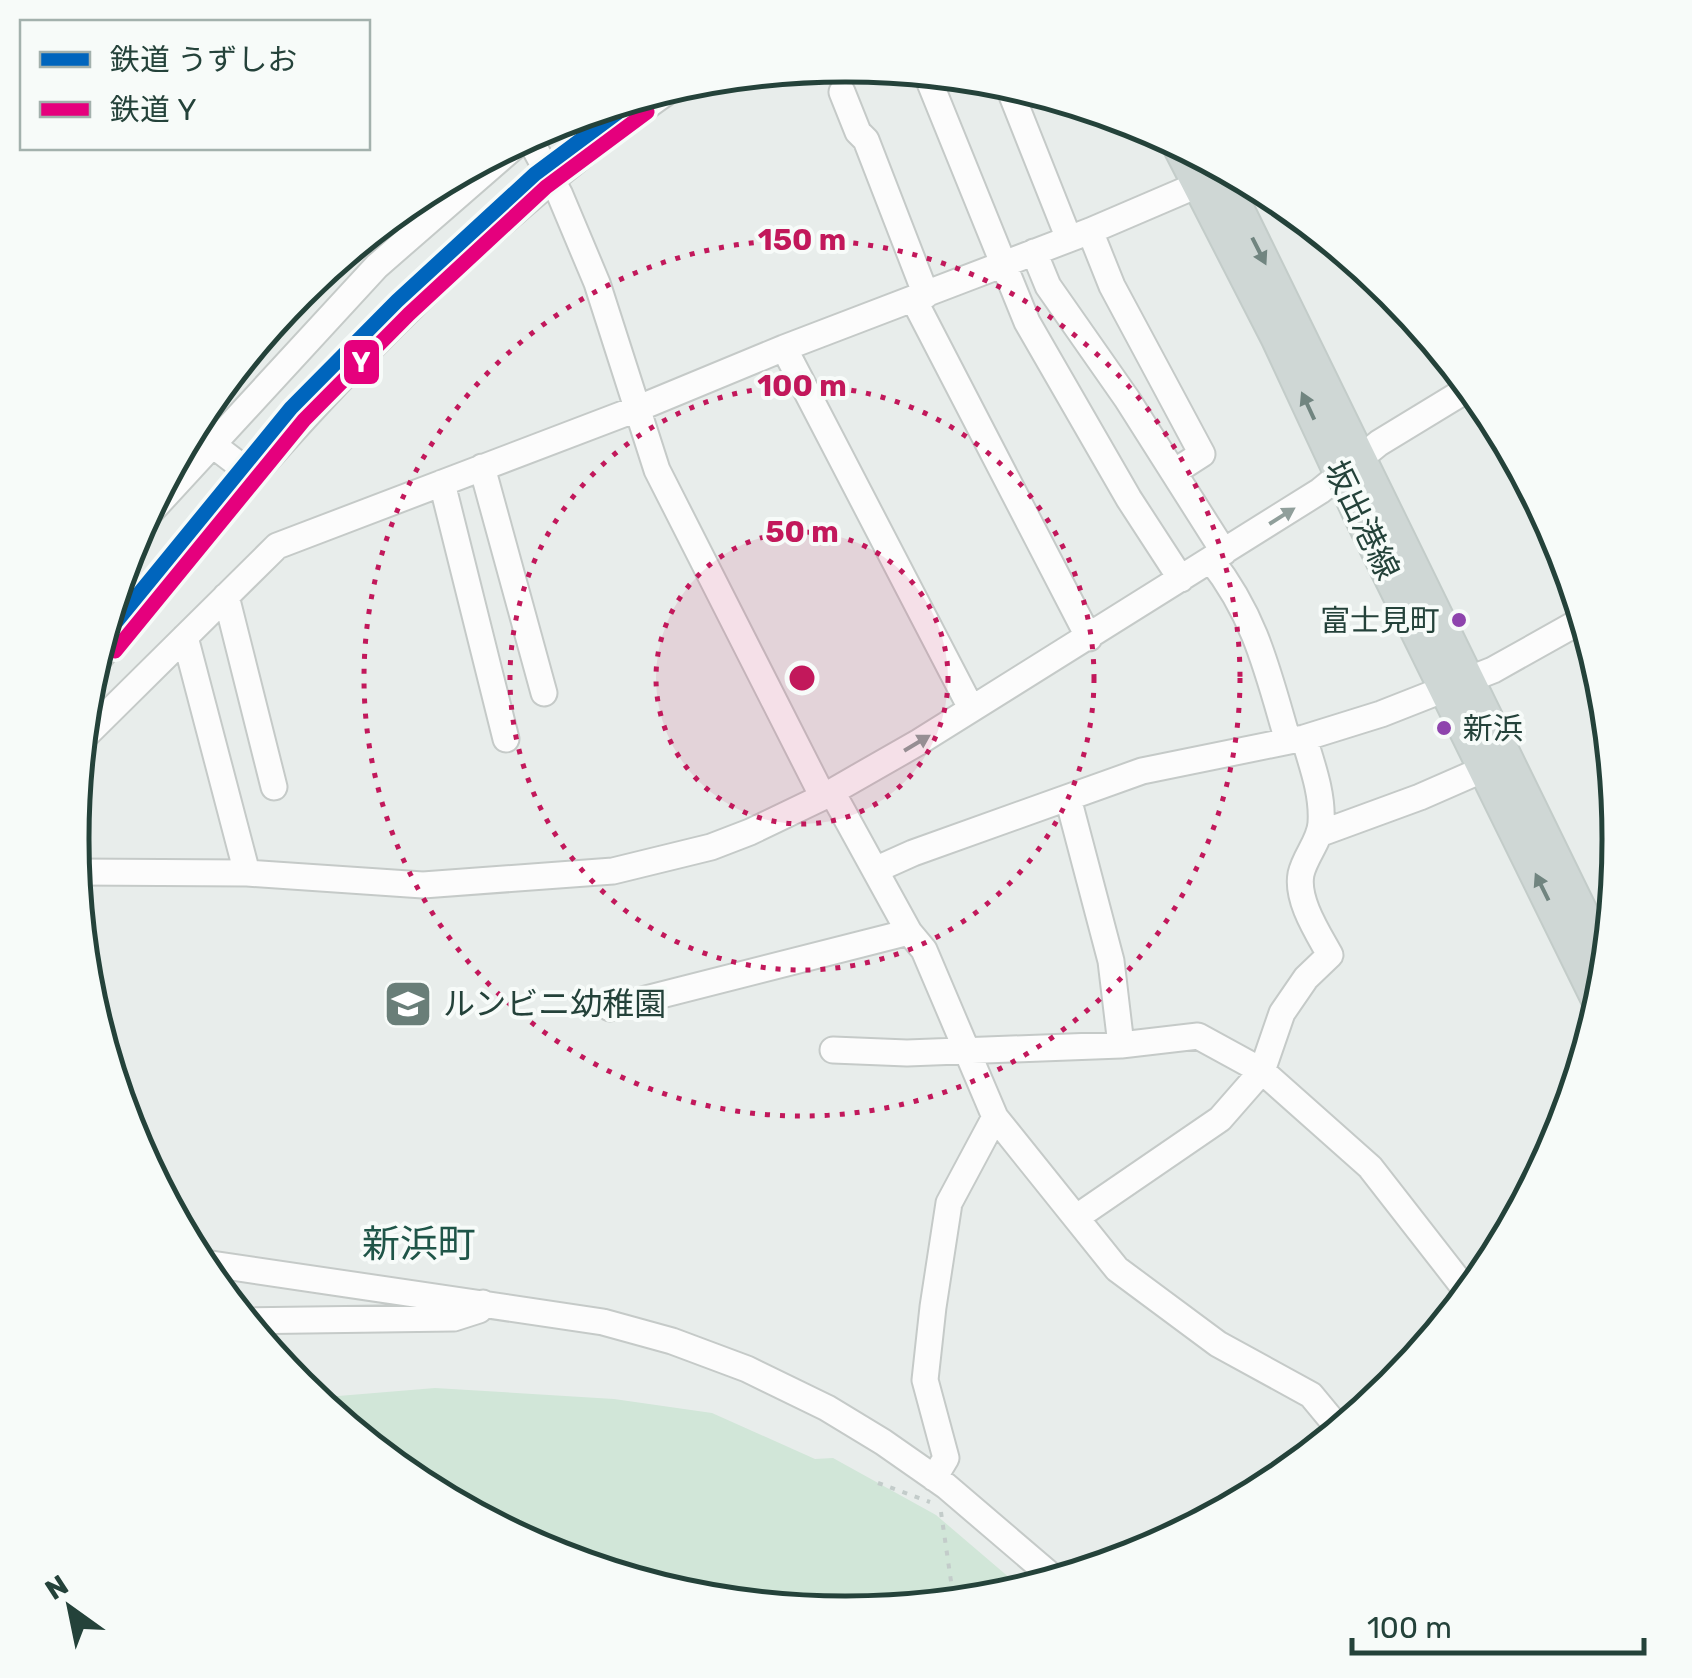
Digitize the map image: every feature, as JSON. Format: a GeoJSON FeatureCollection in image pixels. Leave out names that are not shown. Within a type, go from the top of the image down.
{"type":"FeatureCollection","features":[{"type":"Feature","properties":{"kind":"main road","name":"坂出港線"},"geometry":{"type":"LineString","coordinates":[[1219,181],[1342,474],[1595,943]]}},
{"type":"Feature","properties":{"kind":"main road","name":"坂出港線"},"geometry":{"type":"LineString","coordinates":[[1456,684],[1484,769],[1595,943]]}},
{"type":"Feature","properties":{"kind":"street"},"geometry":{"type":"LineString","coordinates":[[932,88],[1028,322],[1129,499],[1180,579]]}},
{"type":"Feature","properties":{"kind":"street"},"geometry":{"type":"LineString","coordinates":[[842,92],[858,132],[866,140],[920,298],[1088,638]]}},
{"type":"Feature","properties":{"kind":"street"},"geometry":{"type":"LineString","coordinates":[[1016,102],[1079,235],[1112,286],[1202,454],[1174,472]]}},
{"type":"Feature","properties":{"kind":"street"},"geometry":{"type":"LineString","coordinates":[[116,639],[251,474],[335,382],[552,179],[643,110]]}},
{"type":"Feature","properties":{"kind":"street"},"geometry":{"type":"LineString","coordinates":[[534,150],[552,179],[598,283],[657,470],[828,794],[909,932],[924,950],[995,1117],[1117,1270],[1218,1344],[1310,1394],[1331,1419]]}},
{"type":"Feature","properties":{"kind":"street"},"geometry":{"type":"LineString","coordinates":[[99,722],[277,546],[920,298],[1079,235],[1210,177]]}},
{"type":"Feature","properties":{"kind":"street"},"geometry":{"type":"LineString","coordinates":[[183,476],[399,229]]}},
{"type":"Feature","properties":{"kind":"street"},"geometry":{"type":"LineString","coordinates":[[1034,252],[1048,286],[1174,472],[1251,623],[1318,786],[1322,821],[1300,877],[1312,923],[1330,955],[1306,978],[1282,1012],[1262,1071],[1220,1119],[1077,1217]]}},
{"type":"Feature","properties":{"kind":"street"},"geometry":{"type":"LineString","coordinates":[[784,348],[971,708]]}},
{"type":"Feature","properties":{"kind":"street"},"geometry":{"type":"LineString","coordinates":[[90,872],[247,873],[423,885],[612,871],[711,847],[828,794],[1088,638],[1458,396]]}},
{"type":"Feature","properties":{"kind":"street"},"geometry":{"type":"LineString","coordinates":[[205,439],[251,474]]}},
{"type":"Feature","properties":{"kind":"street"},"geometry":{"type":"LineString","coordinates":[[482,467],[544,692]]}},
{"type":"Feature","properties":{"kind":"street"},"geometry":{"type":"LineString","coordinates":[[442,482],[506,740]]}},
{"type":"Feature","properties":{"kind":"street"},"geometry":{"type":"LineString","coordinates":[[226,596],[274,787]]}},
{"type":"Feature","properties":{"kind":"street"},"geometry":{"type":"LineString","coordinates":[[875,870],[1142,771],[1296,739],[1381,714],[1493,670],[1572,626]]}},
{"type":"Feature","properties":{"kind":"street"},"geometry":{"type":"LineString","coordinates":[[185,637],[247,873]]}},
{"type":"Feature","properties":{"kind":"street"},"geometry":{"type":"LineString","coordinates":[[1319,834],[1484,769]]}},
{"type":"Feature","properties":{"kind":"street"},"geometry":{"type":"LineString","coordinates":[[1068,798],[1111,960],[1121,1045]]}},
{"type":"Feature","properties":{"kind":"street"},"geometry":{"type":"LineString","coordinates":[[610,1008],[909,932]]}},
{"type":"Feature","properties":{"kind":"street"},"geometry":{"type":"LineString","coordinates":[[833,1050],[966,1051],[1121,1045],[1198,1036],[1262,1071],[1370,1167],[1459,1281]]}},
{"type":"Feature","properties":{"kind":"street"},"geometry":{"type":"LineString","coordinates":[[934,1478],[946,1458],[926,1380],[949,1203],[995,1117]]}},
{"type":"Feature","properties":{"kind":"street"},"geometry":{"type":"LineString","coordinates":[[222,1265],[604,1322],[746,1368],[827,1408],[934,1478],[1043,1570]]}},
{"type":"Feature","properties":{"kind":"street"},"geometry":{"type":"LineString","coordinates":[[263,1321],[454,1318],[479,1310],[483,1304]]}},
{"type":"Feature","properties":{"kind":"path"},"geometry":{"type":"LineString","coordinates":[[878,1483],[929,1502],[935,1502],[939,1495],[952,1588]]}},
{"type":"Feature","properties":{"kind":"green space"},"geometry":{"type":"Polygon","coordinates":[[[435,1388],[614,1399],[712,1413],[815,1459],[833,1458],[936,1515],[1009,1577],[945,1589],[846,1596],[747,1589],[650,1570],[556,1538],[468,1494],[385,1439],[335,1396],[435,1388]]]}},
{"type":"Feature","properties":{"kind":"rail line","name":"Y"},"geometry":{"type":"LineString","coordinates":[[115,651],[304,420],[409,314],[546,187],[647,112]]}},
{"type":"Feature","properties":{"kind":"rail line","name":"うずしお"},"geometry":{"type":"LineString","coordinates":[[125,610],[291,408],[397,301],[535,174],[604,123]]}},
{"type":"Feature","properties":{"kind":"place","name":"富士見町"},"geometry":{"type":"Point","coordinates":[1459,620]}},
{"type":"Feature","properties":{"kind":"place","name":"新浜"},"geometry":{"type":"Point","coordinates":[1444,728]}},
{"type":"Feature","properties":{"kind":"place","name":"ルンビニ幼稚園"},"geometry":{"type":"Point","coordinates":[408,1004]}},
{"type":"Feature","properties":{"kind":"district","name":"新浜町"},"geometry":{"type":"Point","coordinates":[419,1244]}}]}
